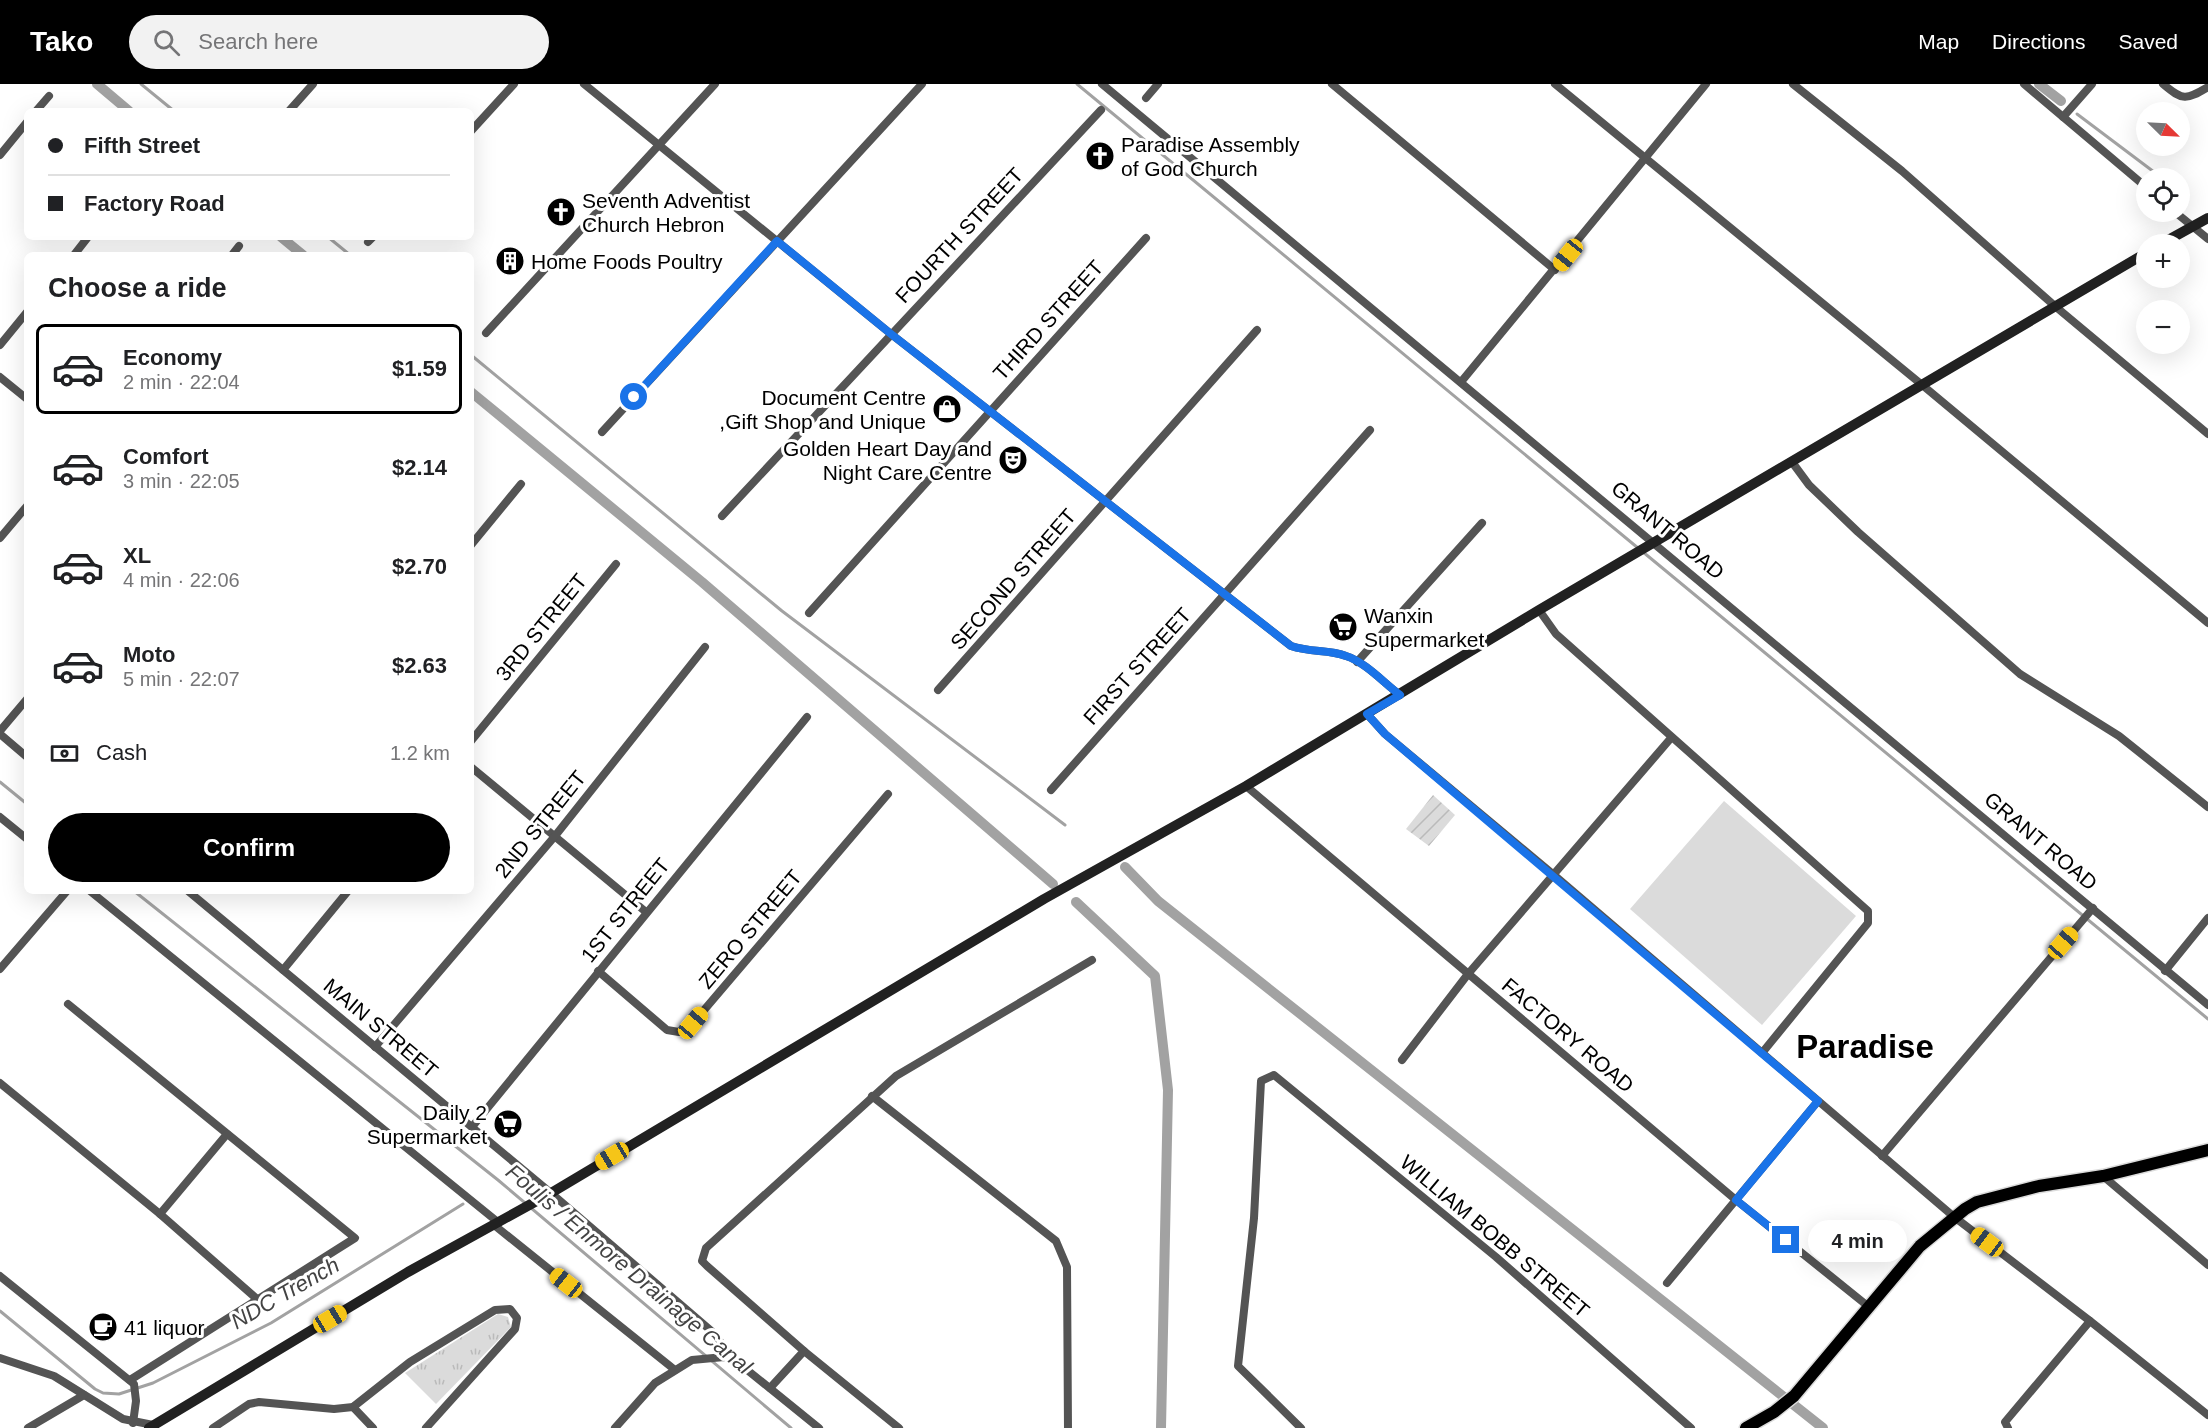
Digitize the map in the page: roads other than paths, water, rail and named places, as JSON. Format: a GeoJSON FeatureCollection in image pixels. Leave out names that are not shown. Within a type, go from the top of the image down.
{"type":"FeatureCollection","features":[{"type":"Feature","properties":{"kind":"main road"},"geometry":{"type":"LineString","coordinates":[[2178,234],[2208,218]]}},
{"type":"Feature","properties":{"kind":"main road"},"geometry":{"type":"LineString","coordinates":[[153,1427],[408,1272],[551,1193],[1060,889],[1246,786],[1542,614],[1655,542],[2136,259]]}},
{"type":"Feature","properties":{"kind":"main road"},"geometry":{"type":"LineString","coordinates":[[1746,1428],[1784,1405],[1794,1396],[1920,1246],[1953,1216],[1977,1202],[2039,1186],[2103,1176],[2208,1150]]}},
{"type":"Feature","properties":{"kind":"street"},"geometry":{"type":"LineString","coordinates":[[292,108],[313,84]]}},
{"type":"Feature","properties":{"kind":"street"},"geometry":{"type":"LineString","coordinates":[[474,128],[514,84]]}},
{"type":"Feature","properties":{"kind":"street"},"geometry":{"type":"LineString","coordinates":[[584,84],[891,334],[1291,646],[1311,653],[1330,652],[1349,656],[1400,695]]}},
{"type":"Feature","properties":{"kind":"street"},"geometry":{"type":"LineString","coordinates":[[486,333],[715,84]]}},
{"type":"Feature","properties":{"kind":"street"},"geometry":{"type":"LineString","coordinates":[[602,432],[922,84]]}},
{"type":"Feature","properties":{"kind":"street","name":"GRANT ROAD"},"geometry":{"type":"LineString","coordinates":[[1102,84],[1655,542],[2208,1005]]}},
{"type":"Feature","properties":{"kind":"street"},"geometry":{"type":"LineString","coordinates":[[1146,98],[1158,84]]}},
{"type":"Feature","properties":{"kind":"street"},"geometry":{"type":"LineString","coordinates":[[1332,84],[1555,270]]}},
{"type":"Feature","properties":{"kind":"street"},"geometry":{"type":"LineString","coordinates":[[1555,84],[2208,623]]}},
{"type":"Feature","properties":{"kind":"street"},"geometry":{"type":"LineString","coordinates":[[1461,382],[1706,84]]}},
{"type":"Feature","properties":{"kind":"street"},"geometry":{"type":"LineString","coordinates":[[1793,84],[1902,171],[2056,307],[2208,434]]}},
{"type":"Feature","properties":{"kind":"street"},"geometry":{"type":"LineString","coordinates":[[2024,84],[2136,179]]}},
{"type":"Feature","properties":{"kind":"street"},"geometry":{"type":"LineString","coordinates":[[2063,117],[2092,84]]}},
{"type":"Feature","properties":{"kind":"street"},"geometry":{"type":"LineString","coordinates":[[2163,84],[2177,95],[2189,97],[2208,87]]}},
{"type":"Feature","properties":{"kind":"street"},"geometry":{"type":"LineString","coordinates":[[39,108],[49,96]]}},
{"type":"Feature","properties":{"kind":"street","name":"FOURTH STREET"},"geometry":{"type":"LineString","coordinates":[[722,516],[1101,110]]}},
{"type":"Feature","properties":{"kind":"street"},"geometry":{"type":"LineString","coordinates":[[0,155],[24,126]]}},
{"type":"Feature","properties":{"kind":"street"},"geometry":{"type":"LineString","coordinates":[[2187,222],[2208,239]]}},
{"type":"Feature","properties":{"kind":"street","name":"THIRD STREET"},"geometry":{"type":"LineString","coordinates":[[809,613],[1146,238]]}},
{"type":"Feature","properties":{"kind":"street"},"geometry":{"type":"LineString","coordinates":[[76,252],[86,240]]}},
{"type":"Feature","properties":{"kind":"street"},"geometry":{"type":"LineString","coordinates":[[234,252],[239,246]]}},
{"type":"Feature","properties":{"kind":"street"},"geometry":{"type":"LineString","coordinates":[[0,345],[24,316]]}},
{"type":"Feature","properties":{"kind":"street","name":"SECOND STREET"},"geometry":{"type":"LineString","coordinates":[[938,690],[1257,330]]}},
{"type":"Feature","properties":{"kind":"street"},"geometry":{"type":"LineString","coordinates":[[0,377],[24,397]]}},
{"type":"Feature","properties":{"kind":"street","name":"FIRST STREET"},"geometry":{"type":"LineString","coordinates":[[1051,790],[1370,430]]}},
{"type":"Feature","properties":{"kind":"street"},"geometry":{"type":"LineString","coordinates":[[1792,462],[1809,485],[1858,532],[2020,674],[2119,736],[2208,807]]}},
{"type":"Feature","properties":{"kind":"street"},"geometry":{"type":"LineString","coordinates":[[474,541],[521,484]]}},
{"type":"Feature","properties":{"kind":"street"},"geometry":{"type":"LineString","coordinates":[[0,538],[24,510]]}},
{"type":"Feature","properties":{"kind":"street"},"geometry":{"type":"LineString","coordinates":[[1357,662],[1482,523]]}},
{"type":"Feature","properties":{"kind":"street","name":"3RD STREET"},"geometry":{"type":"LineString","coordinates":[[474,737],[616,564]]}},
{"type":"Feature","properties":{"kind":"street"},"geometry":{"type":"LineString","coordinates":[[1542,614],[1556,634],[1869,911],[1868,923],[1762,1053]]}},
{"type":"Feature","properties":{"kind":"street","name":"2ND STREET"},"geometry":{"type":"LineString","coordinates":[[375,1047],[555,837],[705,647]]}},
{"type":"Feature","properties":{"kind":"street"},"geometry":{"type":"LineString","coordinates":[[24,703],[0,733],[24,754]]}},
{"type":"Feature","properties":{"kind":"street"},"geometry":{"type":"LineString","coordinates":[[1372,711],[1376,725],[1385,734],[1554,875],[1953,1216],[2208,1415]]}},
{"type":"Feature","properties":{"kind":"street","name":"1ST STREET"},"geometry":{"type":"LineString","coordinates":[[472,1127],[807,717]]}},
{"type":"Feature","properties":{"kind":"street"},"geometry":{"type":"LineString","coordinates":[[1402,1060],[1468,974],[1671,738]]}},
{"type":"Feature","properties":{"kind":"street"},"geometry":{"type":"LineString","coordinates":[[474,770],[646,912]]}},
{"type":"Feature","properties":{"kind":"street","name":"FACTORY ROAD"},"geometry":{"type":"LineString","coordinates":[[1246,786],[1736,1200],[1869,1307]]}},
{"type":"Feature","properties":{"kind":"street","name":"ZERO STREET"},"geometry":{"type":"LineString","coordinates":[[598,971],[667,1030],[679,1032],[693,1023],[888,794]]}},
{"type":"Feature","properties":{"kind":"street"},"geometry":{"type":"LineString","coordinates":[[0,817],[24,837]]}},
{"type":"Feature","properties":{"kind":"street"},"geometry":{"type":"LineString","coordinates":[[0,969],[64,894]]}},
{"type":"Feature","properties":{"kind":"street"},"geometry":{"type":"LineString","coordinates":[[94,894],[675,1370]]}},
{"type":"Feature","properties":{"kind":"street","name":"MAIN STREET"},"geometry":{"type":"LineString","coordinates":[[192,894],[551,1193],[716,1335],[727,1358]]}},
{"type":"Feature","properties":{"kind":"street"},"geometry":{"type":"LineString","coordinates":[[283,970],[346,894]]}},
{"type":"Feature","properties":{"kind":"street"},"geometry":{"type":"LineString","coordinates":[[1882,1156],[2093,908]]}},
{"type":"Feature","properties":{"kind":"street"},"geometry":{"type":"LineString","coordinates":[[2165,971],[2208,918]]}},
{"type":"Feature","properties":{"kind":"street"},"geometry":{"type":"LineString","coordinates":[[899,1428],[804,1351],[702,1261],[706,1248],[896,1076],[1092,960]]}},
{"type":"Feature","properties":{"kind":"street"},"geometry":{"type":"LineString","coordinates":[[68,1004],[355,1238],[257,1299],[132,1382]]}},
{"type":"Feature","properties":{"kind":"street","name":"WILLIAM BOBB STREET"},"geometry":{"type":"LineString","coordinates":[[1301,1428],[1238,1366],[1254,1218],[1261,1081],[1274,1075],[1496,1257],[1691,1428]]}},
{"type":"Feature","properties":{"kind":"street"},"geometry":{"type":"LineString","coordinates":[[0,1083],[160,1214],[257,1299]]}},
{"type":"Feature","properties":{"kind":"street"},"geometry":{"type":"LineString","coordinates":[[872,1096],[1056,1241],[1067,1267],[1068,1428]]}},
{"type":"Feature","properties":{"kind":"street"},"geometry":{"type":"LineString","coordinates":[[1667,1283],[1818,1101]]}},
{"type":"Feature","properties":{"kind":"street"},"geometry":{"type":"LineString","coordinates":[[160,1214],[227,1134]]}},
{"type":"Feature","properties":{"kind":"street"},"geometry":{"type":"LineString","coordinates":[[2103,1176],[2208,1265]]}},
{"type":"Feature","properties":{"kind":"street"},"geometry":{"type":"LineString","coordinates":[[0,1276],[132,1382],[136,1401],[133,1423]]}},
{"type":"Feature","properties":{"kind":"street"},"geometry":{"type":"LineString","coordinates":[[213,1428],[249,1404],[259,1402],[334,1409],[353,1407],[410,1362],[495,1310],[510,1309],[517,1318],[515,1329],[426,1428]]}},
{"type":"Feature","properties":{"kind":"street"},"geometry":{"type":"LineString","coordinates":[[2008,1428],[2005,1422],[2090,1321]]}},
{"type":"Feature","properties":{"kind":"street"},"geometry":{"type":"LineString","coordinates":[[770,1388],[804,1351]]}},
{"type":"Feature","properties":{"kind":"street"},"geometry":{"type":"LineString","coordinates":[[0,1358],[54,1376],[133,1423],[153,1427]]}},
{"type":"Feature","properties":{"kind":"street"},"geometry":{"type":"LineString","coordinates":[[615,1428],[655,1383],[675,1370],[692,1360],[727,1358],[770,1388],[819,1428]]}},
{"type":"Feature","properties":{"kind":"street"},"geometry":{"type":"LineString","coordinates":[[28,1428],[84,1395]]}},
{"type":"Feature","properties":{"kind":"street"},"geometry":{"type":"LineString","coordinates":[[353,1407],[373,1428]]}},
{"type":"Feature","properties":{"kind":"waterway"},"geometry":{"type":"LineString","coordinates":[[97,84],[125,108]]}},
{"type":"Feature","properties":{"kind":"waterway"},"geometry":{"type":"LineString","coordinates":[[141,84],[170,108]]}},
{"type":"Feature","properties":{"kind":"waterway"},"geometry":{"type":"LineString","coordinates":[[1077,84],[1638,548]]}},
{"type":"Feature","properties":{"kind":"waterway"},"geometry":{"type":"LineString","coordinates":[[2039,84],[2061,101]]}},
{"type":"Feature","properties":{"kind":"waterway"},"geometry":{"type":"LineString","coordinates":[[2077,114],[2149,168]]}},
{"type":"Feature","properties":{"kind":"waterway"},"geometry":{"type":"LineString","coordinates":[[285,240],[299,252]]}},
{"type":"Feature","properties":{"kind":"waterway"},"geometry":{"type":"LineString","coordinates":[[332,240],[346,252]]}},
{"type":"Feature","properties":{"kind":"waterway"},"geometry":{"type":"LineString","coordinates":[[474,357],[782,611],[1065,825]]}},
{"type":"Feature","properties":{"kind":"waterway"},"geometry":{"type":"LineString","coordinates":[[474,394],[702,582],[1053,884]]}},
{"type":"Feature","properties":{"kind":"waterway"},"geometry":{"type":"LineString","coordinates":[[1643,552],[2208,1019]]}},
{"type":"Feature","properties":{"kind":"waterway","name":"Foulis / Enmore Drainage Canal"},"geometry":{"type":"LineString","coordinates":[[0,782],[24,802]]}},
{"type":"Feature","properties":{"kind":"waterway"},"geometry":{"type":"LineString","coordinates":[[1125,867],[1158,901],[1823,1428]]}},
{"type":"Feature","properties":{"kind":"waterway","name":"Foulis / Enmore Drainage Canal"},"geometry":{"type":"LineString","coordinates":[[138,894],[498,1180],[791,1428]]}},
{"type":"Feature","properties":{"kind":"waterway"},"geometry":{"type":"LineString","coordinates":[[1076,902],[1155,976],[1168,1090],[1161,1428]]}},
{"type":"Feature","properties":{"kind":"waterway","name":"NDC Trench"},"geometry":{"type":"LineString","coordinates":[[0,1311],[95,1389],[103,1393],[119,1394],[153,1383],[271,1323],[463,1204]]}},
{"type":"Feature","properties":{"kind":"place","name":"Paradise Assembly of God Church"},"geometry":{"type":"Point","coordinates":[1100,156]}},
{"type":"Feature","properties":{"kind":"place","name":"Seventh Adventist Church Hebron"},"geometry":{"type":"Point","coordinates":[561,212]}},
{"type":"Feature","properties":{"kind":"place","name":"Home Foods Poultry"},"geometry":{"type":"Point","coordinates":[510,261]}},
{"type":"Feature","properties":{"kind":"place","name":"Document Centre ,Gift Shop and Unique"},"geometry":{"type":"Point","coordinates":[947,409]}},
{"type":"Feature","properties":{"kind":"place","name":"Golden Heart Day and Night Care Centre"},"geometry":{"type":"Point","coordinates":[1013,460]}},
{"type":"Feature","properties":{"kind":"place","name":"Wanxin Supermarket"},"geometry":{"type":"Point","coordinates":[1343,627]}},
{"type":"Feature","properties":{"kind":"place","name":"Daily 2 Supermarket"},"geometry":{"type":"Point","coordinates":[508,1124]}},
{"type":"Feature","properties":{"kind":"place","name":"41 liquor"},"geometry":{"type":"Point","coordinates":[103,1327]}},
{"type":"Feature","properties":{"kind":"district","name":"Paradise"},"geometry":{"type":"Point","coordinates":[1865,1046]}}]}
